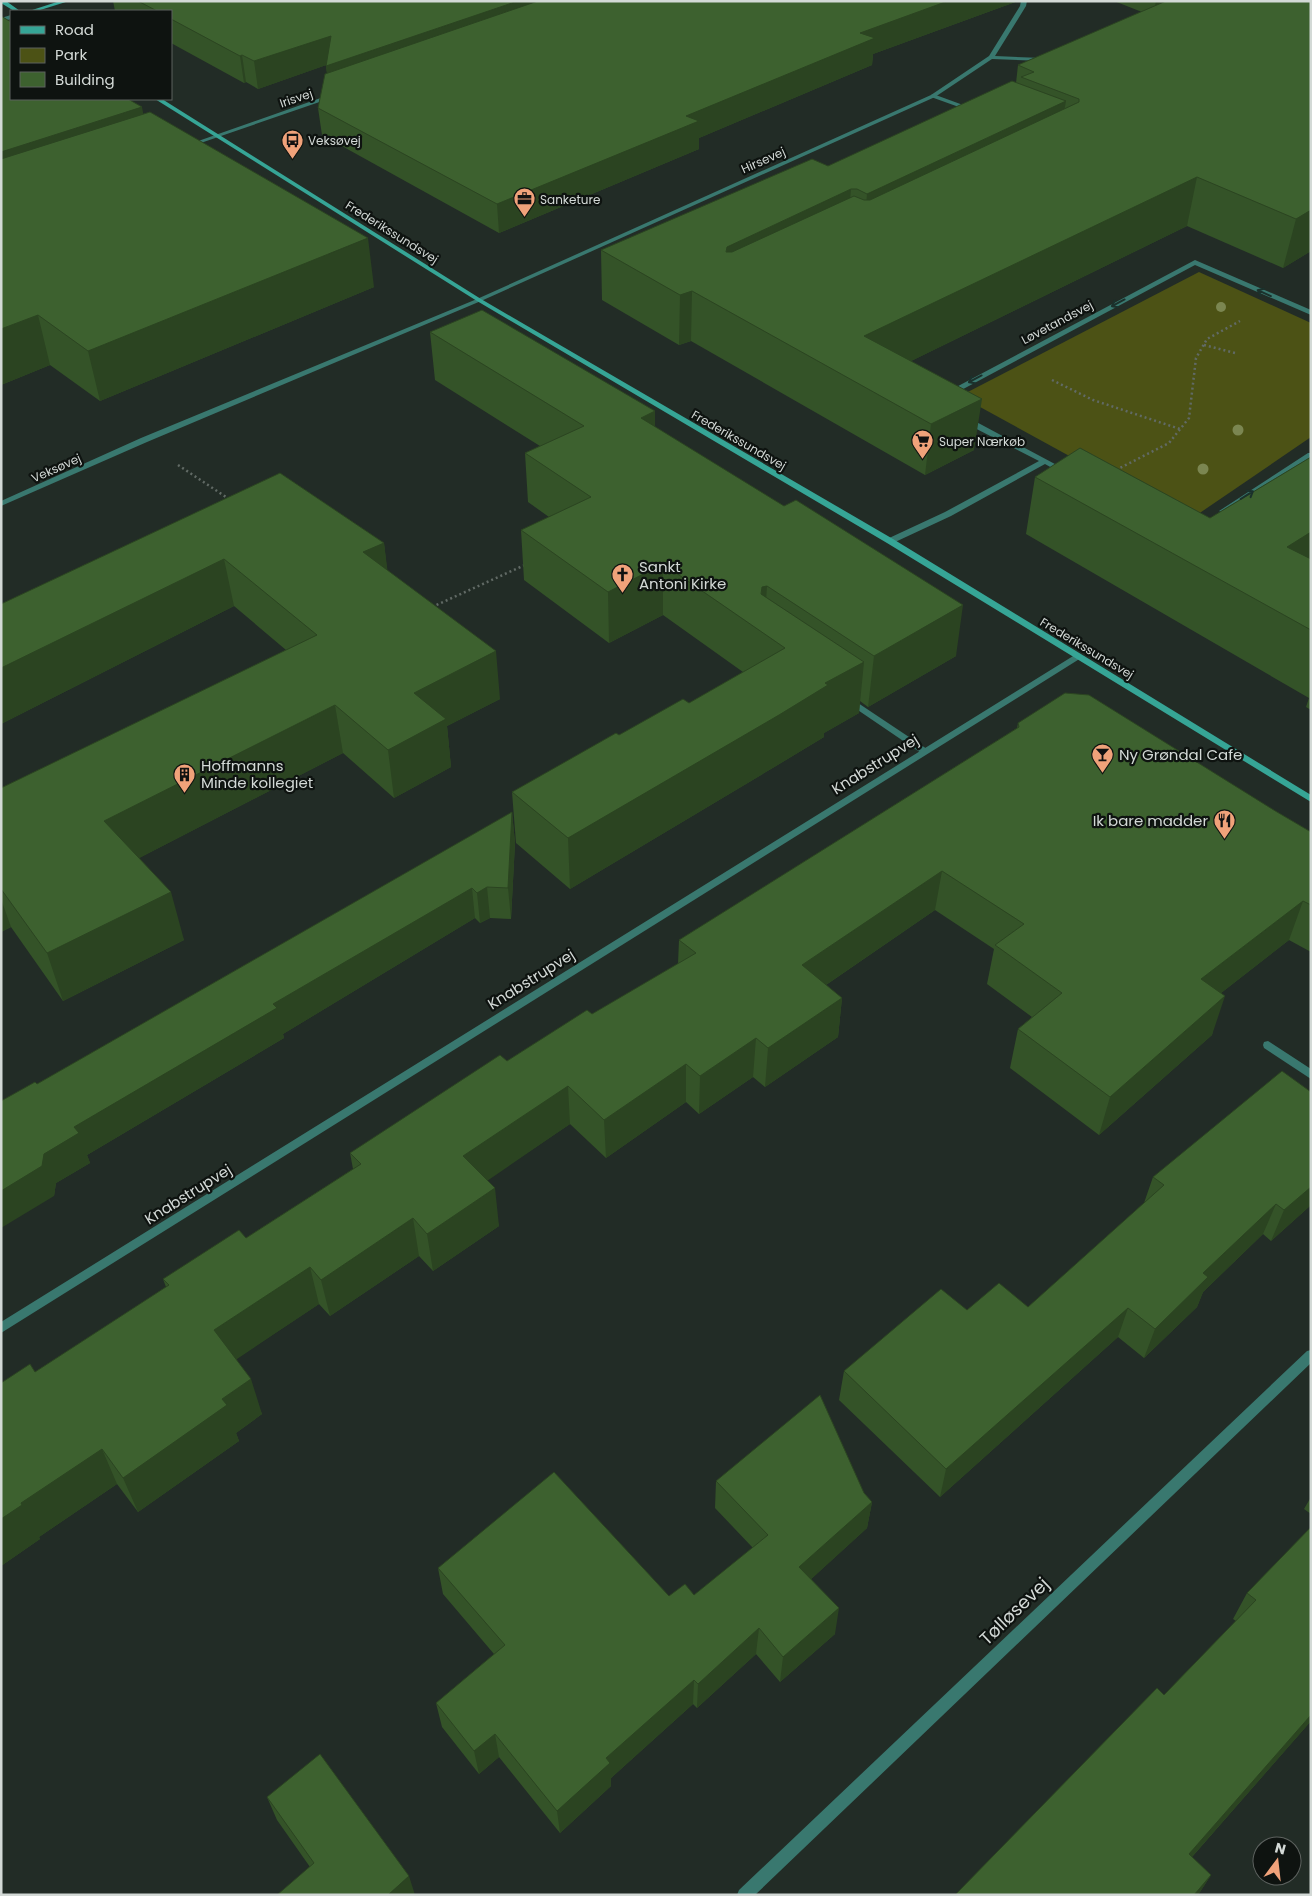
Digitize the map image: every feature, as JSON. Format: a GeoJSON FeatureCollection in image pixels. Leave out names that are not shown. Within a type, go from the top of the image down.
{"type":"FeatureCollection","features":[{"type":"Feature","properties":{"kind":"main road"},"geometry":{"type":"LineString","coordinates":[[2,1],[16,10]]}},
{"type":"Feature","properties":{"kind":"main road"},"geometry":{"type":"LineString","coordinates":[[36,10],[68,1]]}},
{"type":"Feature","properties":{"kind":"main road","name":"Frederikssundsvej"},"geometry":{"type":"LineString","coordinates":[[160,100],[479,300],[890,542],[1311,799]]}},
{"type":"Feature","properties":{"kind":"street","name":"Hirsevej"},"geometry":{"type":"LineString","coordinates":[[479,300],[933,96],[991,57],[1023,6],[1024,1]]}},
{"type":"Feature","properties":{"kind":"street"},"geometry":{"type":"LineString","coordinates":[[991,57],[1036,61],[1051,59]]}},
{"type":"Feature","properties":{"kind":"street","name":"Irisvej"},"geometry":{"type":"LineString","coordinates":[[183,147],[336,95]]}},
{"type":"Feature","properties":{"kind":"street"},"geometry":{"type":"LineString","coordinates":[[933,96],[978,113]]}},
{"type":"Feature","properties":{"kind":"street","name":"Løvetandsvej"},"geometry":{"type":"LineString","coordinates":[[941,397],[1195,262],[1310,312]]}},
{"type":"Feature","properties":{"kind":"street","name":"Veksøvej"},"geometry":{"type":"LineString","coordinates":[[1,504],[144,440],[479,300]]}},
{"type":"Feature","properties":{"kind":"street"},"geometry":{"type":"LineString","coordinates":[[958,415],[1089,484]]}},
{"type":"Feature","properties":{"kind":"street"},"geometry":{"type":"LineString","coordinates":[[1218,514],[1311,455]]}},
{"type":"Feature","properties":{"kind":"street"},"geometry":{"type":"LineString","coordinates":[[890,542],[948,514],[1045,461]]}},
{"type":"Feature","properties":{"kind":"street","name":"Knabstrupvej"},"geometry":{"type":"LineString","coordinates":[[1,1328],[1078,656]]}},
{"type":"Feature","properties":{"kind":"street"},"geometry":{"type":"LineString","coordinates":[[844,696],[924,751]]}},
{"type":"Feature","properties":{"kind":"street"},"geometry":{"type":"LineString","coordinates":[[1268,1045],[1311,1074]]}},
{"type":"Feature","properties":{"kind":"street","name":"Tølløsevej"},"geometry":{"type":"LineString","coordinates":[[744,1895],[1311,1355]]}},
{"type":"Feature","properties":{"kind":"path"},"geometry":{"type":"LineString","coordinates":[[1089,484],[1169,443],[1189,418],[1196,358],[1207,339],[1280,300]]}},
{"type":"Feature","properties":{"kind":"path"},"geometry":{"type":"LineString","coordinates":[[1204,345],[1235,353]]}},
{"type":"Feature","properties":{"kind":"path"},"geometry":{"type":"LineString","coordinates":[[1011,360],[1093,400],[1180,429]]}},
{"type":"Feature","properties":{"kind":"path"},"geometry":{"type":"LineString","coordinates":[[144,440],[179,466],[233,501]]}},
{"type":"Feature","properties":{"kind":"path"},"geometry":{"type":"LineString","coordinates":[[425,610],[534,561]]}},
{"type":"Feature","properties":{"kind":"green space"},"geometry":{"type":"Polygon","coordinates":[[[1199,272],[1311,323],[1311,437],[1188,521],[960,396],[1199,272]]]}},
{"type":"Feature","properties":{"kind":"building"},"geometry":{"type":"Polygon","coordinates":[[[138,1],[518,1],[326,66],[331,36],[254,61],[242,55],[240,56],[172,20],[172,10],[155,10],[138,1]]]}},
{"type":"Feature","properties":{"kind":"building"},"geometry":{"type":"Polygon","coordinates":[[[538,1],[948,1],[860,33],[875,38],[686,116],[699,121],[497,204],[318,108],[325,74],[538,1]]]}},
{"type":"Feature","properties":{"kind":"building"},"geometry":{"type":"Polygon","coordinates":[[[1166,1],[1311,1],[1311,210],[1296,219],[1197,177],[864,336],[982,399],[931,424],[692,291],[680,295],[601,250],[812,159],[828,166],[1012,81],[1066,101],[867,194],[857,189],[851,189],[727,247],[726,252],[732,252],[854,196],[870,200],[1079,102],[1079,99],[1021,77],[1034,72],[1018,65],[1166,1]]]}},
{"type":"Feature","properties":{"kind":"building"},"geometry":{"type":"Polygon","coordinates":[[[1,16],[10,21],[10,100],[130,100],[142,107],[1,152],[1,16]]]}},
{"type":"Feature","properties":{"kind":"building"},"geometry":{"type":"Polygon","coordinates":[[[150,112],[368,238],[88,351],[38,315],[1,329],[1,159],[150,112]]]}},
{"type":"Feature","properties":{"kind":"building"},"geometry":{"type":"Polygon","coordinates":[[[482,310],[655,411],[641,418],[784,506],[796,500],[963,605],[874,656],[767,586],[762,587],[761,594],[864,662],[825,683],[828,685],[779,715],[568,838],[512,792],[616,733],[619,735],[683,699],[689,703],[785,648],[663,564],[608,592],[521,530],[591,497],[525,453],[584,426],[430,332],[482,310]]]}},
{"type":"Feature","properties":{"kind":"building"},"geometry":{"type":"Polygon","coordinates":[[[1080,448],[1210,518],[1311,457],[1311,532],[1287,547],[1311,559],[1311,630],[1035,477],[1080,448]]]}},
{"type":"Feature","properties":{"kind":"building"},"geometry":{"type":"Polygon","coordinates":[[[280,473],[384,543],[363,552],[496,651],[414,693],[446,719],[388,750],[335,705],[104,821],[171,892],[47,953],[1,889],[1,788],[317,635],[224,559],[1,668],[1,604],[280,473]]]}},
{"type":"Feature","properties":{"kind":"building"},"geometry":{"type":"Polygon","coordinates":[[[1065,693],[1089,695],[1311,832],[1311,905],[1303,901],[1201,979],[1225,996],[1110,1097],[1018,1029],[1062,993],[995,945],[1024,924],[942,871],[802,965],[842,998],[768,1048],[756,1038],[700,1076],[686,1064],[604,1120],[568,1086],[463,1156],[495,1188],[427,1234],[413,1218],[321,1280],[310,1267],[214,1330],[251,1379],[222,1399],[227,1405],[123,1478],[102,1449],[21,1503],[22,1505],[1,1519],[1,1383],[30,1364],[35,1372],[169,1285],[163,1279],[239,1230],[246,1238],[361,1164],[350,1153],[500,1055],[507,1061],[587,1010],[592,1014],[696,953],[679,940],[1019,727],[1018,723],[1065,693]]]}},
{"type":"Feature","properties":{"kind":"building"},"geometry":{"type":"Polygon","coordinates":[[[512,812],[508,888],[487,887],[477,893],[472,888],[273,1004],[277,1008],[74,1127],[79,1133],[44,1154],[42,1166],[1,1191],[1,1101],[35,1082],[37,1084],[512,812]]]}},
{"type":"Feature","properties":{"kind":"building"},"geometry":{"type":"Polygon","coordinates":[[[1282,1071],[1311,1092],[1311,1187],[1284,1210],[1276,1204],[1203,1273],[1208,1277],[1155,1329],[1128,1308],[946,1469],[844,1371],[941,1289],[967,1310],[999,1283],[1028,1307],[1164,1185],[1153,1177],[1282,1071]]]}},
{"type":"Feature","properties":{"kind":"building"},"geometry":{"type":"Polygon","coordinates":[[[820,1395],[864,1493],[872,1502],[799,1567],[839,1608],[783,1657],[759,1628],[698,1684],[694,1680],[606,1758],[610,1763],[557,1811],[495,1734],[474,1751],[436,1703],[505,1645],[438,1568],[554,1472],[669,1596],[685,1584],[694,1595],[768,1535],[716,1481],[820,1395]]]}},
{"type":"Feature","properties":{"kind":"building"},"geometry":{"type":"Polygon","coordinates":[[[1311,1527],[1311,1715],[1189,1854],[1211,1875],[1194,1895],[955,1895],[1157,1688],[1164,1695],[1256,1600],[1247,1593],[1311,1527]]]}},
{"type":"Feature","properties":{"kind":"building"},"geometry":{"type":"Polygon","coordinates":[[[320,1754],[409,1876],[388,1895],[277,1895],[314,1863],[267,1797],[320,1754]]]}},
{"type":"Feature","properties":{"kind":"place","name":"Veksøvej"},"geometry":{"type":"Point","coordinates":[292,159]}},
{"type":"Feature","properties":{"kind":"place","name":"Sanketure"},"geometry":{"type":"Point","coordinates":[524,218]}},
{"type":"Feature","properties":{"kind":"place","name":"Super Nærkøb"},"geometry":{"type":"Point","coordinates":[923,460]}},
{"type":"Feature","properties":{"kind":"place","name":"Sankt Antoni Kirke"},"geometry":{"type":"Point","coordinates":[623,594]}},
{"type":"Feature","properties":{"kind":"place","name":"Ny Grøndal Cafe"},"geometry":{"type":"Point","coordinates":[1103,773]}},
{"type":"Feature","properties":{"kind":"place","name":"Hoffmanns Minde kollegiet"},"geometry":{"type":"Point","coordinates":[185,793]}},
{"type":"Feature","properties":{"kind":"place","name":"Ik bare madder"},"geometry":{"type":"Point","coordinates":[1224,839]}}]}
